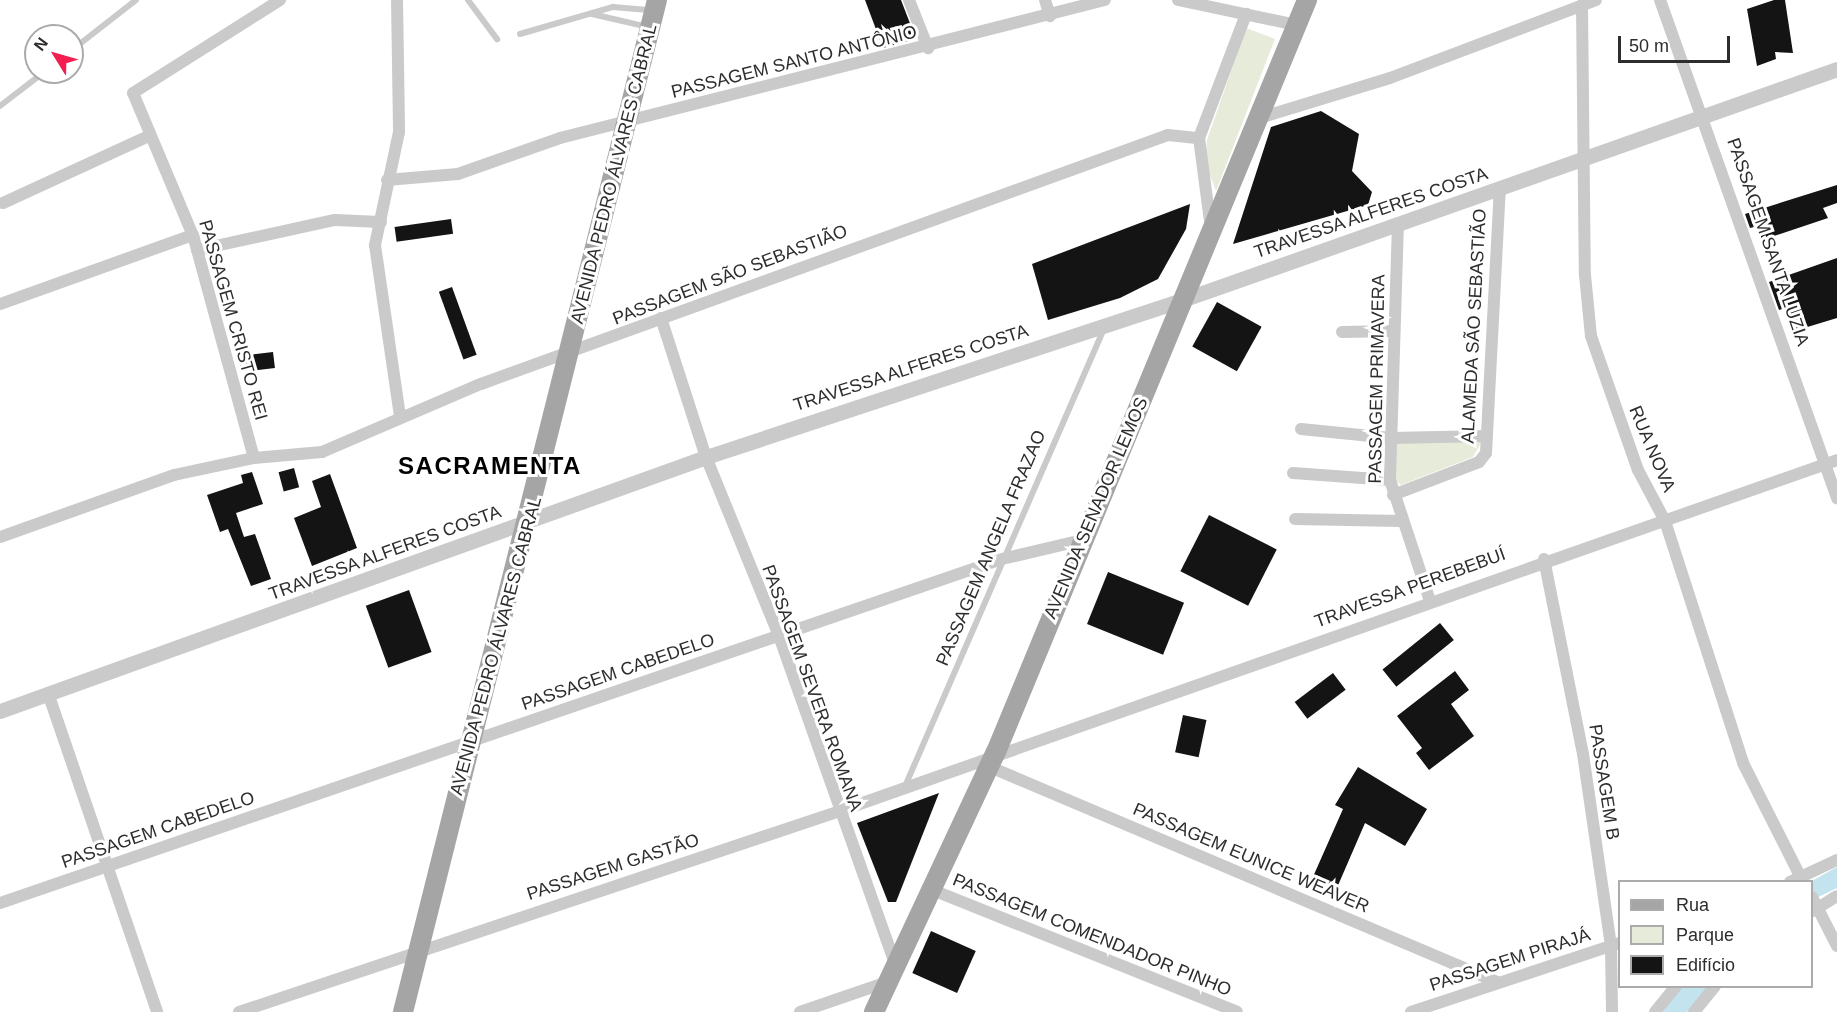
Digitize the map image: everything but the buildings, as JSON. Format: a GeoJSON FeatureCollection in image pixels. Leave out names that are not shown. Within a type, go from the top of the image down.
{"type":"FeatureCollection","features":[{"type":"Feature","properties":{"kind":"main road","name":"AVENIDA SENADOR LEMOS"},"geometry":{"type":"LineString","coordinates":[[874,1012],[934,891],[993,760],[1079,542],[1263,117],[1307,0]]}},
{"type":"Feature","properties":{"kind":"main road","name":"AVENIDA PEDRO ÁLVARES CABRAL"},"geometry":{"type":"LineString","coordinates":[[403,1012],[471,740],[529,523],[624,123],[654,12]]}},
{"type":"Feature","properties":{"kind":"street","name":"PASSAGEM CRISTO REI"},"geometry":{"type":"LineString","coordinates":[[254,458],[193,235],[149,136],[134,93],[280,0]]}},
{"type":"Feature","properties":{"kind":"street"},"geometry":{"type":"LineString","coordinates":[[397,0],[399,132],[375,245],[400,416]]}},
{"type":"Feature","properties":{"kind":"street"},"geometry":{"type":"LineString","coordinates":[[909,0],[928,48]]}},
{"type":"Feature","properties":{"kind":"street"},"geometry":{"type":"LineString","coordinates":[[1045,0],[1050,16]]}},
{"type":"Feature","properties":{"kind":"street","name":"PASSAGEM SANTO ANTÔNIO"},"geometry":{"type":"LineString","coordinates":[[387,180],[458,174],[560,138],[928,48],[1105,0]]}},
{"type":"Feature","properties":{"kind":"street"},"geometry":{"type":"LineString","coordinates":[[1178,0],[1297,25]]}},
{"type":"Feature","properties":{"kind":"street"},"geometry":{"type":"LineString","coordinates":[[1263,117],[1390,78],[1596,0]]}},
{"type":"Feature","properties":{"kind":"street","name":"PASSAGEM SANTA LUZIA"},"geometry":{"type":"LineString","coordinates":[[1660,0],[1704,113],[1831,462],[1837,498]]}},
{"type":"Feature","properties":{"kind":"street","name":"RUA NOVA"},"geometry":{"type":"LineString","coordinates":[[1582,5],[1582,158],[1591,336],[1638,470],[1665,521],[1743,763],[1799,880]]}},
{"type":"Feature","properties":{"kind":"street"},"geometry":{"type":"LineString","coordinates":[[1211,234],[1199,138],[1246,14]]}},
{"type":"Feature","properties":{"kind":"street","name":"TRAVESSA ALFERES COSTA"},"geometry":{"type":"LineString","coordinates":[[0,711],[529,523],[706,457],[1185,299],[1500,189],[1704,113],[1837,69]]}},
{"type":"Feature","properties":{"kind":"street","name":"PASSAGEM SÃO SEBASTIÃO"},"geometry":{"type":"LineString","coordinates":[[0,537],[174,475],[254,458],[322,452],[400,416],[570,356],[661,318],[1168,135],[1199,138]]}},
{"type":"Feature","properties":{"kind":"street"},"geometry":{"type":"LineString","coordinates":[[3,203],[149,136]]}},
{"type":"Feature","properties":{"kind":"street","name":"ALAMEDA SÃO SEBASTIÃO"},"geometry":{"type":"LineString","coordinates":[[1393,495],[1479,462],[1487,436],[1500,189]]}},
{"type":"Feature","properties":{"kind":"street"},"geometry":{"type":"LineString","coordinates":[[196,250],[334,220],[381,222]]}},
{"type":"Feature","properties":{"kind":"street","name":"PASSAGEM PRIMAVERA"},"geometry":{"type":"LineString","coordinates":[[1398,223],[1390,480],[1401,521],[1430,601]]}},
{"type":"Feature","properties":{"kind":"street"},"geometry":{"type":"LineString","coordinates":[[0,304],[193,235]]}},
{"type":"Feature","properties":{"kind":"street","name":"PASSAGEM SEVERA ROMANA"},"geometry":{"type":"LineString","coordinates":[[661,318],[706,457],[779,636],[893,974]]}},
{"type":"Feature","properties":{"kind":"street"},"geometry":{"type":"LineString","coordinates":[[1342,332],[1394,332]]}},
{"type":"Feature","properties":{"kind":"street"},"geometry":{"type":"LineString","coordinates":[[1301,429],[1391,438],[1487,436]]}},
{"type":"Feature","properties":{"kind":"street","name":"TRAVESSA PEREBEBUÍ"},"geometry":{"type":"LineString","coordinates":[[993,760],[1544,559],[1665,521],[1831,462]]}},
{"type":"Feature","properties":{"kind":"street"},"geometry":{"type":"LineString","coordinates":[[1293,473],[1390,480]]}},
{"type":"Feature","properties":{"kind":"street"},"geometry":{"type":"LineString","coordinates":[[1295,519],[1401,521]]}},
{"type":"Feature","properties":{"kind":"street","name":"PASSAGEM CABEDELO"},"geometry":{"type":"LineString","coordinates":[[0,903],[1002,559],[1079,542]]}},
{"type":"Feature","properties":{"kind":"street","name":"PASSAGEM B"},"geometry":{"type":"LineString","coordinates":[[1544,559],[1583,754],[1615,944],[1612,1012]]}},
{"type":"Feature","properties":{"kind":"street"},"geometry":{"type":"LineString","coordinates":[[48,693],[157,1012]]}},
{"type":"Feature","properties":{"kind":"street","name":"PASSAGEM GASTÃO"},"geometry":{"type":"LineString","coordinates":[[239,1012],[837,812],[906,784],[993,760]]}},
{"type":"Feature","properties":{"kind":"street","name":"PASSAGEM EUNICE WEAVER"},"geometry":{"type":"LineString","coordinates":[[993,760],[1497,982]]}},
{"type":"Feature","properties":{"kind":"street"},"geometry":{"type":"LineString","coordinates":[[1799,880],[1837,860]]}},
{"type":"Feature","properties":{"kind":"street","name":"PASSAGEM COMENDADOR PINHO"},"geometry":{"type":"LineString","coordinates":[[934,891],[1237,1012]]}},
{"type":"Feature","properties":{"kind":"street"},"geometry":{"type":"LineString","coordinates":[[1837,896],[1814,904],[1837,946]]}},
{"type":"Feature","properties":{"kind":"street","name":"PASSAGEM PIRAJÁ"},"geometry":{"type":"LineString","coordinates":[[1411,1012],[1615,944]]}},
{"type":"Feature","properties":{"kind":"street"},"geometry":{"type":"LineString","coordinates":[[800,1012],[893,974]]}},
{"type":"Feature","properties":{"kind":"street"},"geometry":{"type":"LineString","coordinates":[[1655,1012],[1675,988]]}},
{"type":"Feature","properties":{"kind":"street"},"geometry":{"type":"LineString","coordinates":[[1694,1012],[1714,988]]}},
{"type":"Feature","properties":{"kind":"lane"},"geometry":{"type":"LineString","coordinates":[[84,41],[136,0]]}},
{"type":"Feature","properties":{"kind":"lane"},"geometry":{"type":"LineString","coordinates":[[468,0],[497,39]]}},
{"type":"Feature","properties":{"kind":"lane"},"geometry":{"type":"LineString","coordinates":[[520,34],[613,7],[654,12]]}},
{"type":"Feature","properties":{"kind":"lane"},"geometry":{"type":"LineString","coordinates":[[591,13],[654,12]]}},
{"type":"Feature","properties":{"kind":"lane"},"geometry":{"type":"LineString","coordinates":[[0,106],[28,84]]}},
{"type":"Feature","properties":{"kind":"lane","name":"PASSAGEM ANGELA FRAZAO"},"geometry":{"type":"LineString","coordinates":[[906,784],[1105,324]]}},
{"type":"Feature","properties":{"kind":"green space"},"geometry":{"type":"Polygon","coordinates":[[[1246,28],[1275,39],[1216,191],[1205,162],[1207,140],[1246,28]]]}},
{"type":"Feature","properties":{"kind":"green space"},"geometry":{"type":"Polygon","coordinates":[[[1484,438],[1473,457],[1401,485],[1395,480],[1395,443],[1484,438]]]}},
{"type":"Feature","properties":{"kind":"water"},"geometry":{"type":"Polygon","coordinates":[[[1837,867],[1837,888],[1813,900],[1813,880],[1837,867]]]}},
{"type":"Feature","properties":{"kind":"water"},"geometry":{"type":"Polygon","coordinates":[[[1680,988],[1708,988],[1687,1012],[1663,1012],[1680,988]]]}},
{"type":"Feature","properties":{"kind":"district","name":"SACRAMENTA"},"geometry":{"type":"Point","coordinates":[490,466]}}]}
